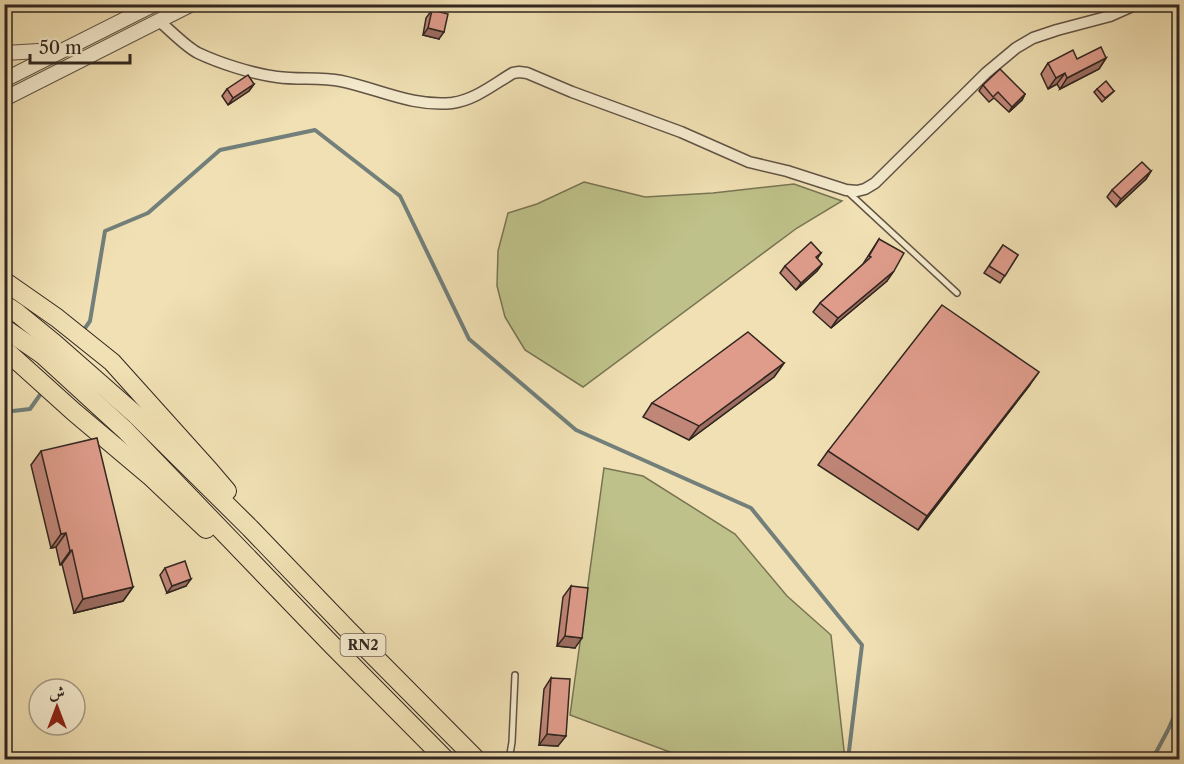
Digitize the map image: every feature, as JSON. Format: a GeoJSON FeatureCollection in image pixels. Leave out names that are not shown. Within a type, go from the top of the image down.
{"type":"FeatureCollection","features":[{"type":"Feature","properties":{"kind":"highway"},"geometry":{"type":"LineString","coordinates":[[4,281],[57,318],[112,362],[224,487],[250,528]]}},
{"type":"Feature","properties":{"kind":"highway","name":"RN2"},"geometry":{"type":"LineString","coordinates":[[4,304],[54,343],[155,460],[332,645],[446,759]]}},
{"type":"Feature","properties":{"kind":"highway","name":"RN2"},"geometry":{"type":"LineString","coordinates":[[4,328],[136,416],[250,528],[477,759]]}},
{"type":"Feature","properties":{"kind":"highway"},"geometry":{"type":"LineString","coordinates":[[4,349],[150,476],[205,528],[252,560]]}},
{"type":"Feature","properties":{"kind":"street"},"geometry":{"type":"LineString","coordinates":[[4,80],[155,4]]}},
{"type":"Feature","properties":{"kind":"street"},"geometry":{"type":"LineString","coordinates":[[4,99],[192,4]]}},
{"type":"Feature","properties":{"kind":"street"},"geometry":{"type":"LineString","coordinates":[[159,21],[197,52],[243,70],[276,77],[338,81],[414,102],[454,103],[470,99],[513,74],[527,73],[681,132],[749,162],[787,171],[846,190],[857,191],[875,183],[986,73],[1016,48],[1033,38],[1110,16],[1137,4]]}},
{"type":"Feature","properties":{"kind":"street"},"geometry":{"type":"LineString","coordinates":[[4,53],[66,50]]}},
{"type":"Feature","properties":{"kind":"lane"},"geometry":{"type":"LineString","coordinates":[[846,190],[957,293]]}},
{"type":"Feature","properties":{"kind":"lane"},"geometry":{"type":"LineString","coordinates":[[509,759],[515,675]]}},
{"type":"Feature","properties":{"kind":"green space"},"geometry":{"type":"Polygon","coordinates":[[[584,182],[645,197],[713,193],[794,184],[842,201],[797,228],[583,387],[525,350],[505,317],[497,286],[498,251],[508,213],[537,204],[584,182]]]}},
{"type":"Feature","properties":{"kind":"green space"},"geometry":{"type":"Polygon","coordinates":[[[604,468],[643,476],[735,534],[787,596],[831,635],[845,759],[677,759],[678,755],[570,715],[604,468]]]}},
{"type":"Feature","properties":{"kind":"building"},"geometry":{"type":"Polygon","coordinates":[[[432,10],[448,14],[444,32],[428,28],[432,10]]]}},
{"type":"Feature","properties":{"kind":"building"},"geometry":{"type":"Polygon","coordinates":[[[1101,47],[1106,58],[1067,78],[1065,73],[1056,78],[1048,63],[1073,50],[1077,59],[1101,47]]]}},
{"type":"Feature","properties":{"kind":"building"},"geometry":{"type":"Polygon","coordinates":[[[1000,69],[1025,94],[1012,107],[998,92],[993,97],[983,85],[1000,69]]]}},
{"type":"Feature","properties":{"kind":"building"},"geometry":{"type":"Polygon","coordinates":[[[248,75],[254,84],[233,98],[227,89],[248,75]]]}},
{"type":"Feature","properties":{"kind":"building"},"geometry":{"type":"Polygon","coordinates":[[[1106,81],[1114,91],[1105,98],[1097,89],[1106,81]]]}},
{"type":"Feature","properties":{"kind":"building"},"geometry":{"type":"Polygon","coordinates":[[[1142,162],[1151,171],[1121,199],[1112,190],[1142,162]]]}},
{"type":"Feature","properties":{"kind":"building"},"geometry":{"type":"Polygon","coordinates":[[[879,239],[904,253],[894,271],[838,318],[820,303],[871,257],[869,256],[879,239]]]}},
{"type":"Feature","properties":{"kind":"building"},"geometry":{"type":"Polygon","coordinates":[[[811,242],[821,253],[816,257],[822,264],[801,283],[785,266],[811,242]]]}},
{"type":"Feature","properties":{"kind":"building"},"geometry":{"type":"Polygon","coordinates":[[[1003,245],[1018,255],[1005,276],[989,266],[1003,245]]]}},
{"type":"Feature","properties":{"kind":"building"},"geometry":{"type":"Polygon","coordinates":[[[942,305],[1039,372],[927,516],[828,451],[942,305]]]}},
{"type":"Feature","properties":{"kind":"building"},"geometry":{"type":"Polygon","coordinates":[[[748,332],[784,363],[699,426],[652,403],[748,332]]]}},
{"type":"Feature","properties":{"kind":"building"},"geometry":{"type":"Polygon","coordinates":[[[97,438],[133,587],[83,599],[72,550],[70,551],[66,533],[61,534],[41,451],[97,438]]]}},
{"type":"Feature","properties":{"kind":"building"},"geometry":{"type":"Polygon","coordinates":[[[185,561],[191,579],[172,586],[165,568],[185,561]]]}},
{"type":"Feature","properties":{"kind":"building"},"geometry":{"type":"Polygon","coordinates":[[[571,586],[588,588],[582,638],[565,636],[571,586]]]}},
{"type":"Feature","properties":{"kind":"building"},"geometry":{"type":"Polygon","coordinates":[[[551,678],[570,679],[566,736],[547,734],[551,678]]]}},
{"type":"Feature","properties":{"kind":"waterway"},"geometry":{"type":"LineString","coordinates":[[83,331],[90,321],[105,231],[148,213],[220,150],[315,130],[400,196],[469,339],[576,430],[751,508],[862,645],[848,759],[852,760]]}},
{"type":"Feature","properties":{"kind":"waterway"},"geometry":{"type":"LineString","coordinates":[[4,412],[30,409],[42,392]]}},
{"type":"Feature","properties":{"kind":"waterway"},"geometry":{"type":"LineString","coordinates":[[1152,760],[1180,703]]}}]}
